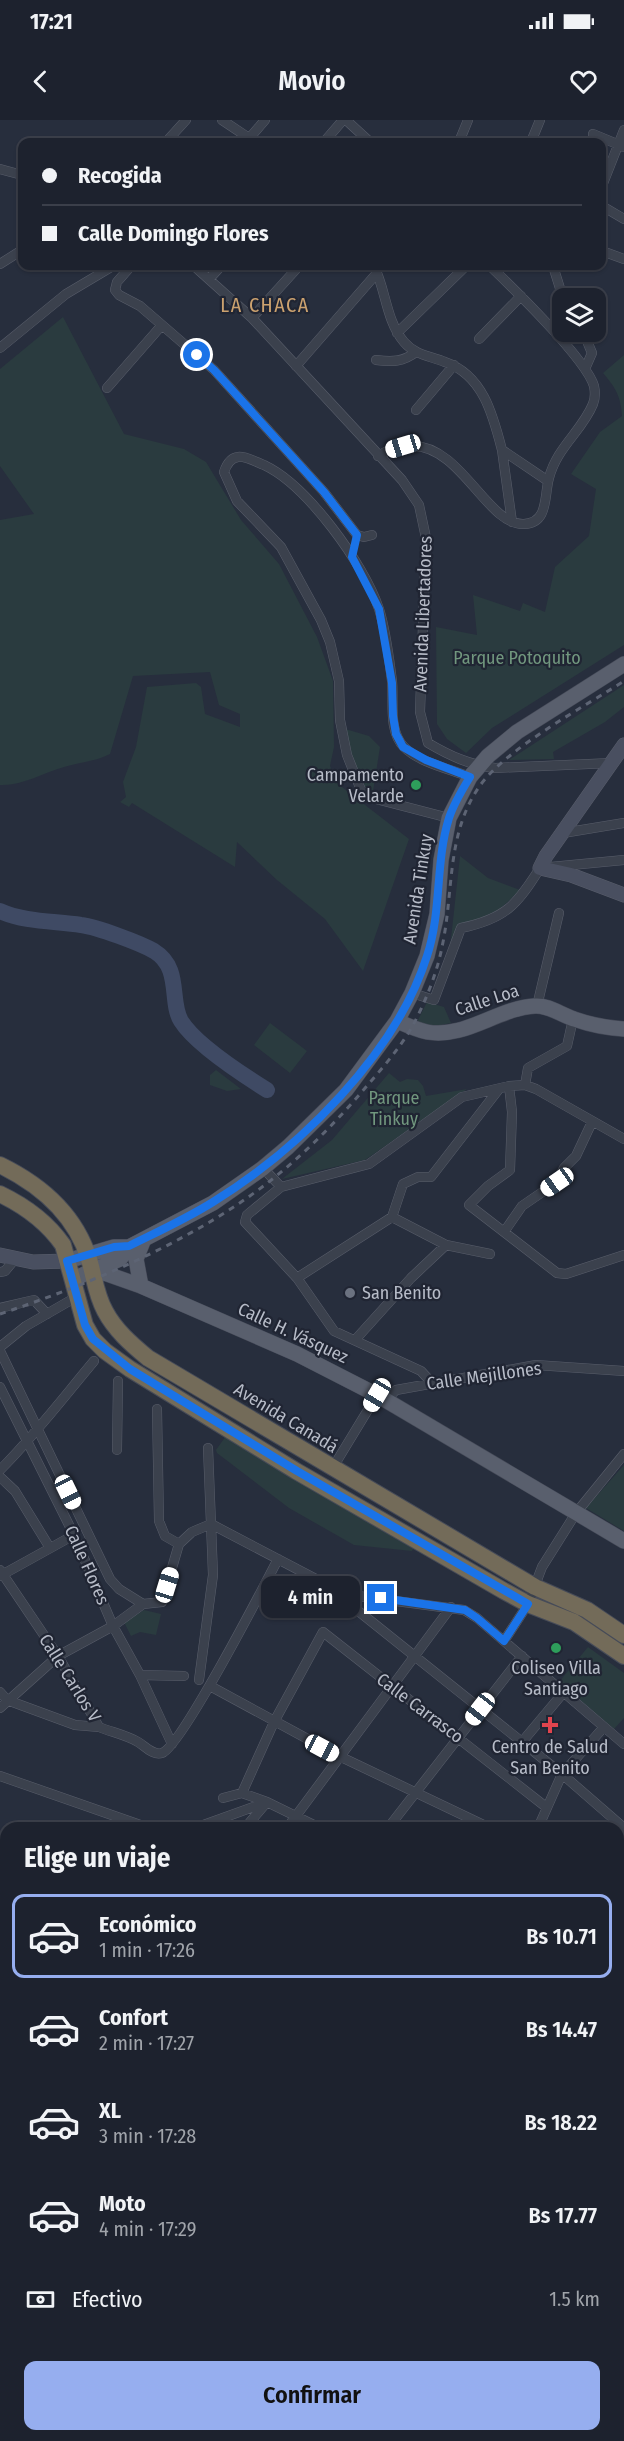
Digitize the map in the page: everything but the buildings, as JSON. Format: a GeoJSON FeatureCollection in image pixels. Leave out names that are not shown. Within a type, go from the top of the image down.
{"type":"FeatureCollection","features":[{"type":"Feature","properties":{"kind":"highway","name":"Avenida Canadá"},"geometry":{"type":"LineString","coordinates":[[0,1166],[27,1180],[51,1198],[65,1213],[90,1263],[103,1309],[123,1337],[148,1358],[332,1469],[535,1587],[587,1610],[624,1635]]}},
{"type":"Feature","properties":{"kind":"highway"},"geometry":{"type":"LineString","coordinates":[[0,1194],[34,1213],[63,1245],[83,1318],[93,1339],[130,1369],[297,1471],[528,1604],[574,1622],[624,1656]]}},
{"type":"Feature","properties":{"kind":"highway"},"geometry":{"type":"LineString","coordinates":[[83,1318],[103,1309]]}},
{"type":"Feature","properties":{"kind":"main road","name":"Avenida Tinkuy"},"geometry":{"type":"LineString","coordinates":[[73,1279],[90,1263],[114,1247],[129,1246],[213,1203],[263,1168],[310,1127],[346,1090],[396,1021],[412,993],[427,956],[437,914],[441,860],[449,818],[475,772],[517,732],[624,664]]}},
{"type":"Feature","properties":{"kind":"main road"},"geometry":{"type":"LineString","coordinates":[[624,747],[540,868],[571,875],[624,895]]}},
{"type":"Feature","properties":{"kind":"main road","name":"Calle Loa"},"geometry":{"type":"LineString","coordinates":[[396,1021],[426,1032],[440,1033],[455,1031],[499,1015],[537,1006],[550,1008],[599,1028],[624,1029]]}},
{"type":"Feature","properties":{"kind":"main road"},"geometry":{"type":"LineString","coordinates":[[141,1286],[136,1259],[144,1239]]}},
{"type":"Feature","properties":{"kind":"main road"},"geometry":{"type":"LineString","coordinates":[[0,1255],[33,1262],[67,1261]]}},
{"type":"Feature","properties":{"kind":"main road","name":"Avenida Tinkuy"},"geometry":{"type":"LineString","coordinates":[[67,1261],[90,1263]]}},
{"type":"Feature","properties":{"kind":"main road","name":"Calle H. Vásquez"},"geometry":{"type":"LineString","coordinates":[[90,1263],[107,1274],[141,1286],[297,1354],[381,1398],[624,1541]]}},
{"type":"Feature","properties":{"kind":"street"},"geometry":{"type":"LineString","coordinates":[[170,138],[186,120]]}},
{"type":"Feature","properties":{"kind":"street"},"geometry":{"type":"LineString","coordinates":[[222,120],[245,138]]}},
{"type":"Feature","properties":{"kind":"street"},"geometry":{"type":"LineString","coordinates":[[251,138],[265,120]]}},
{"type":"Feature","properties":{"kind":"street"},"geometry":{"type":"LineString","coordinates":[[328,138],[345,120],[366,138]]}},
{"type":"Feature","properties":{"kind":"street"},"geometry":{"type":"LineString","coordinates":[[357,130],[362,120]]}},
{"type":"Feature","properties":{"kind":"street"},"geometry":{"type":"LineString","coordinates":[[461,138],[468,120]]}},
{"type":"Feature","properties":{"kind":"street"},"geometry":{"type":"LineString","coordinates":[[533,138],[540,120]]}},
{"type":"Feature","properties":{"kind":"street"},"geometry":{"type":"LineString","coordinates":[[606,178],[621,146],[624,130]]}},
{"type":"Feature","properties":{"kind":"street"},"geometry":{"type":"LineString","coordinates":[[593,134],[602,138]]}},
{"type":"Feature","properties":{"kind":"street"},"geometry":{"type":"LineString","coordinates":[[606,140],[621,146]]}},
{"type":"Feature","properties":{"kind":"street"},"geometry":{"type":"LineString","coordinates":[[0,169],[18,174]]}},
{"type":"Feature","properties":{"kind":"street"},"geometry":{"type":"LineString","coordinates":[[606,208],[624,219]]}},
{"type":"Feature","properties":{"kind":"street"},"geometry":{"type":"LineString","coordinates":[[606,252],[624,259]]}},
{"type":"Feature","properties":{"kind":"street"},"geometry":{"type":"LineString","coordinates":[[0,264],[18,253]]}},
{"type":"Feature","properties":{"kind":"street"},"geometry":{"type":"LineString","coordinates":[[0,348],[66,294],[106,270]]}},
{"type":"Feature","properties":{"kind":"street"},"geometry":{"type":"LineString","coordinates":[[128,270],[117,282],[115,290],[118,295],[140,306],[214,370],[324,492],[357,535],[372,536]]}},
{"type":"Feature","properties":{"kind":"street","name":"Avenida Libertadores"},"geometry":{"type":"LineString","coordinates":[[199,270],[252,318],[402,480],[419,505],[426,538],[420,712],[428,743],[475,772]]}},
{"type":"Feature","properties":{"kind":"street"},"geometry":{"type":"LineString","coordinates":[[210,278],[217,270]]}},
{"type":"Feature","properties":{"kind":"street"},"geometry":{"type":"LineString","coordinates":[[252,318],[295,270]]}},
{"type":"Feature","properties":{"kind":"street"},"geometry":{"type":"LineString","coordinates":[[296,366],[375,270]]}},
{"type":"Feature","properties":{"kind":"street"},"geometry":{"type":"LineString","coordinates":[[376,270],[397,333],[416,352],[454,365],[468,375],[483,393],[492,412],[502,450],[512,522]]}},
{"type":"Feature","properties":{"kind":"street"},"geometry":{"type":"LineString","coordinates":[[397,333],[462,270]]}},
{"type":"Feature","properties":{"kind":"street"},"geometry":{"type":"LineString","coordinates":[[378,456],[385,451],[403,446],[433,449],[450,461],[503,516],[512,522],[532,523],[540,519],[544,511],[552,465],[563,446],[588,414],[594,401],[594,387],[585,369],[521,296],[494,270]]}},
{"type":"Feature","properties":{"kind":"street"},"geometry":{"type":"LineString","coordinates":[[554,270],[560,288]]}},
{"type":"Feature","properties":{"kind":"street"},"geometry":{"type":"LineString","coordinates":[[479,339],[521,296]]}},
{"type":"Feature","properties":{"kind":"street"},"geometry":{"type":"LineString","coordinates":[[107,388],[162,325]]}},
{"type":"Feature","properties":{"kind":"street"},"geometry":{"type":"LineString","coordinates":[[585,369],[592,353],[587,342]]}},
{"type":"Feature","properties":{"kind":"street"},"geometry":{"type":"LineString","coordinates":[[376,360],[391,362],[406,359],[416,352]]}},
{"type":"Feature","properties":{"kind":"street"},"geometry":{"type":"LineString","coordinates":[[416,410],[454,365]]}},
{"type":"Feature","properties":{"kind":"street"},"geometry":{"type":"LineString","coordinates":[[502,450],[548,481]]}},
{"type":"Feature","properties":{"kind":"street"},"geometry":{"type":"LineString","coordinates":[[449,818],[372,798],[361,790],[347,755],[340,720],[339,681],[330,642],[321,620],[281,547],[237,501],[224,472],[227,464],[234,458],[245,457],[274,470],[332,526],[352,557],[379,609],[392,683],[396,734],[403,747],[426,760],[475,772],[495,768],[612,763]]}},
{"type":"Feature","properties":{"kind":"street"},"geometry":{"type":"LineString","coordinates":[[352,557],[357,535]]}},
{"type":"Feature","properties":{"kind":"street"},"geometry":{"type":"LineString","coordinates":[[563,833],[624,823]]}},
{"type":"Feature","properties":{"kind":"street"},"geometry":{"type":"LineString","coordinates":[[412,993],[434,1000],[461,928],[487,923],[508,910],[527,889],[540,868],[624,860]]}},
{"type":"Feature","properties":{"kind":"street"},"geometry":{"type":"LineString","coordinates":[[537,1006],[559,913]]}},
{"type":"Feature","properties":{"kind":"street"},"geometry":{"type":"LineString","coordinates":[[525,1084],[528,1068],[567,1046],[573,1019]]}},
{"type":"Feature","properties":{"kind":"street"},"geometry":{"type":"LineString","coordinates":[[432,1383],[421,1371],[334,1331],[297,1278],[245,1219],[247,1215],[280,1187],[369,1164],[462,1097],[504,1087],[525,1084],[624,1138]]}},
{"type":"Feature","properties":{"kind":"street"},"geometry":{"type":"LineString","coordinates":[[504,1087],[512,1112],[510,1170],[488,1186],[469,1205],[557,1273],[566,1274],[624,1255]]}},
{"type":"Feature","properties":{"kind":"street"},"geometry":{"type":"LineString","coordinates":[[297,1278],[392,1217],[403,1184],[418,1177],[431,1177],[504,1087]]}},
{"type":"Feature","properties":{"kind":"street"},"geometry":{"type":"LineString","coordinates":[[504,1232],[522,1206],[557,1182],[564,1168],[576,1156],[592,1122]]}},
{"type":"Feature","properties":{"kind":"street"},"geometry":{"type":"LineString","coordinates":[[263,1168],[280,1187]]}},
{"type":"Feature","properties":{"kind":"street"},"geometry":{"type":"LineString","coordinates":[[392,1217],[446,1245],[490,1254]]}},
{"type":"Feature","properties":{"kind":"street"},"geometry":{"type":"LineString","coordinates":[[355,1340],[411,1278],[446,1245]]}},
{"type":"Feature","properties":{"kind":"street"},"geometry":{"type":"LineString","coordinates":[[0,1272],[10,1266],[15,1259]]}},
{"type":"Feature","properties":{"kind":"street"},"geometry":{"type":"LineString","coordinates":[[0,1347],[46,1314],[78,1296]]}},
{"type":"Feature","properties":{"kind":"street"},"geometry":{"type":"LineString","coordinates":[[0,1308],[34,1300],[46,1314]]}},
{"type":"Feature","properties":{"kind":"street"},"geometry":{"type":"LineString","coordinates":[[0,1351],[110,1579],[119,1589],[143,1604]]}},
{"type":"Feature","properties":{"kind":"street"},"geometry":{"type":"LineString","coordinates":[[0,1470],[28,1442],[37,1428],[94,1361]]}},
{"type":"Feature","properties":{"kind":"street","name":"Calle Mejillones"},"geometry":{"type":"LineString","coordinates":[[381,1398],[396,1390],[536,1365],[624,1371]]}},
{"type":"Feature","properties":{"kind":"street"},"geometry":{"type":"LineString","coordinates":[[117,1450],[118,1381]]}},
{"type":"Feature","properties":{"kind":"street","name":"Calle Flores"},"geometry":{"type":"LineString","coordinates":[[0,1387],[74,1535],[113,1626],[140,1675],[172,1744]]}},
{"type":"Feature","properties":{"kind":"street"},"geometry":{"type":"LineString","coordinates":[[332,1469],[381,1398]]}},
{"type":"Feature","properties":{"kind":"street"},"geometry":{"type":"LineString","coordinates":[[157,1409],[159,1521],[165,1536],[179,1544]]}},
{"type":"Feature","properties":{"kind":"street"},"geometry":{"type":"LineString","coordinates":[[199,1680],[213,1575],[208,1448]]}},
{"type":"Feature","properties":{"kind":"street"},"geometry":{"type":"LineString","coordinates":[[504,1641],[528,1604],[543,1567],[576,1513],[624,1454]]}},
{"type":"Feature","properties":{"kind":"street"},"geometry":{"type":"LineString","coordinates":[[0,1478],[15,1491],[50,1548]]}},
{"type":"Feature","properties":{"kind":"street"},"geometry":{"type":"LineString","coordinates":[[0,1708],[58,1656],[113,1626],[143,1604],[162,1602],[179,1544],[192,1532],[211,1524]]}},
{"type":"Feature","properties":{"kind":"street"},"geometry":{"type":"LineString","coordinates":[[211,1524],[344,1595],[414,1658],[562,1774],[614,1822]]}},
{"type":"Feature","properties":{"kind":"street"},"geometry":{"type":"LineString","coordinates":[[1,1574],[74,1535]]}},
{"type":"Feature","properties":{"kind":"street"},"geometry":{"type":"LineString","coordinates":[[172,1744],[210,1686],[278,1559]]}},
{"type":"Feature","properties":{"kind":"street","name":"Calle Carlos V"},"geometry":{"type":"LineString","coordinates":[[1,1574],[58,1656],[99,1727],[138,1741],[151,1751],[160,1754],[172,1744]]}},
{"type":"Feature","properties":{"kind":"street"},"geometry":{"type":"LineString","coordinates":[[344,1595],[465,1610],[624,1743]]}},
{"type":"Feature","properties":{"kind":"street"},"geometry":{"type":"LineString","coordinates":[[291,1822],[451,1607]]}},
{"type":"Feature","properties":{"kind":"street","name":"Calle Carrasco"},"geometry":{"type":"LineString","coordinates":[[274,1722],[323,1632],[546,1806]]}},
{"type":"Feature","properties":{"kind":"street"},"geometry":{"type":"LineString","coordinates":[[393,1822],[522,1656]]}},
{"type":"Feature","properties":{"kind":"street"},"geometry":{"type":"LineString","coordinates":[[140,1675],[184,1676]]}},
{"type":"Feature","properties":{"kind":"street"},"geometry":{"type":"LineString","coordinates":[[210,1686],[339,1756],[477,1822]]}},
{"type":"Feature","properties":{"kind":"street"},"geometry":{"type":"LineString","coordinates":[[0,1692],[8,1700],[75,1725],[99,1727]]}},
{"type":"Feature","properties":{"kind":"street"},"geometry":{"type":"LineString","coordinates":[[522,1742],[563,1693]]}},
{"type":"Feature","properties":{"kind":"street"},"geometry":{"type":"LineString","coordinates":[[242,1794],[274,1722]]}},
{"type":"Feature","properties":{"kind":"street"},"geometry":{"type":"LineString","coordinates":[[540,1822],[562,1774],[604,1727]]}},
{"type":"Feature","properties":{"kind":"street"},"geometry":{"type":"LineString","coordinates":[[0,1776],[132,1822]]}},
{"type":"Feature","properties":{"kind":"street"},"geometry":{"type":"LineString","coordinates":[[223,1798],[242,1794],[267,1802],[306,1822]]}},
{"type":"Feature","properties":{"kind":"street"},"geometry":{"type":"LineString","coordinates":[[212,1822],[267,1802]]}},
{"type":"Feature","properties":{"kind":"street"},"geometry":{"type":"LineString","coordinates":[[250,1822],[267,1802]]}},
{"type":"Feature","properties":{"kind":"green space"},"geometry":{"type":"Polygon","coordinates":[[[63,317],[124,434],[184,449],[206,462],[241,520],[279,564],[317,637],[333,681],[334,747],[330,766],[338,784],[409,839],[363,971],[325,919],[277,880],[237,842],[235,867],[132,803],[129,807],[120,802],[126,797],[123,782],[136,747],[147,687],[196,683],[201,687],[205,714],[240,727],[240,714],[219,705],[210,672],[133,676],[110,754],[25,781],[0,785],[0,520],[34,514],[0,466],[0,369],[63,317]]]}},
{"type":"Feature","properties":{"kind":"green space","name":"Parque Potoquito"},"geometry":{"type":"Polygon","coordinates":[[[624,355],[624,645],[492,728],[466,753],[447,739],[437,724],[436,627],[477,635],[473,595],[520,611],[523,603],[545,612],[555,567],[589,536],[596,489],[571,474],[600,432],[622,416],[617,393],[603,373],[624,355]]]}},
{"type":"Feature","properties":{"kind":"green space"},"geometry":{"type":"Polygon","coordinates":[[[624,685],[624,707],[605,722],[553,752],[554,759],[509,760],[624,685]]]}},
{"type":"Feature","properties":{"kind":"green space"},"geometry":{"type":"Polygon","coordinates":[[[342,728],[369,736],[380,747],[372,798],[361,790],[342,728]]]}},
{"type":"Feature","properties":{"kind":"green space"},"geometry":{"type":"Polygon","coordinates":[[[460,856],[488,878],[520,890],[492,914],[458,927],[450,948],[460,856]]]}},
{"type":"Feature","properties":{"kind":"green space"},"geometry":{"type":"Polygon","coordinates":[[[427,1002],[444,1007],[451,1023],[431,1027],[416,1024],[427,1002]]]}},
{"type":"Feature","properties":{"kind":"green space"},"geometry":{"type":"Polygon","coordinates":[[[270,1023],[307,1051],[290,1073],[254,1045],[270,1023]]]}},
{"type":"Feature","properties":{"kind":"green space"},"geometry":{"type":"Polygon","coordinates":[[[216,1070],[241,1089],[227,1091],[210,1085],[210,1075],[216,1070]]]}},
{"type":"Feature","properties":{"kind":"green space","name":"Parque Tinkuy"},"geometry":{"type":"Polygon","coordinates":[[[389,1073],[400,1082],[407,1079],[418,1080],[426,1096],[467,1089],[365,1160],[282,1179],[332,1140],[389,1073]]]}},
{"type":"Feature","properties":{"kind":"green space"},"geometry":{"type":"Polygon","coordinates":[[[226,1436],[414,1547],[412,1551],[354,1545],[289,1508],[217,1453],[216,1450],[226,1436]]]}},
{"type":"Feature","properties":{"kind":"green space"},"geometry":{"type":"Polygon","coordinates":[[[624,1465],[624,1531],[586,1508],[624,1465]]]}},
{"type":"Feature","properties":{"kind":"green space"},"geometry":{"type":"Polygon","coordinates":[[[144,1610],[161,1614],[156,1635],[140,1632],[131,1636],[124,1622],[144,1610]]]}},
{"type":"Feature","properties":{"kind":"green space"},"geometry":{"type":"Polygon","coordinates":[[[588,1647],[624,1673],[624,1718],[614,1729],[559,1682],[588,1647]]]}},
{"type":"Feature","properties":{"kind":"waterway"},"geometry":{"type":"LineString","coordinates":[[0,911],[29,919],[88,926],[154,951],[163,958],[172,975],[178,1013],[188,1030],[221,1059],[267,1090]]}},
{"type":"Feature","properties":{"kind":"railway"},"geometry":{"type":"LineString","coordinates":[[0,1314],[108,1273],[144,1257],[213,1220],[275,1177],[330,1127],[394,1053],[412,1027],[426,998],[442,947],[456,844],[468,805],[479,787],[507,758],[526,744],[624,681]]}},
{"type":"Feature","properties":{"kind":"place","name":"Campamento Velarde"},"geometry":{"type":"Point","coordinates":[416,785]}},
{"type":"Feature","properties":{"kind":"place","name":"San Benito"},"geometry":{"type":"Point","coordinates":[350,1293]}},
{"type":"Feature","properties":{"kind":"place","name":"Coliseo Villa Santiago"},"geometry":{"type":"Point","coordinates":[556,1648]}},
{"type":"Feature","properties":{"kind":"place","name":"Centro de Salud San Benito"},"geometry":{"type":"Point","coordinates":[550,1725]}},
{"type":"Feature","properties":{"kind":"district","name":"LA CHACA"},"geometry":{"type":"Point","coordinates":[265,305]}},
{"type":"Feature","properties":{"kind":"route"},"geometry":{"type":"LineString","coordinates":[[197,355],[214,370],[324,492],[357,535],[352,557],[379,609],[392,683],[396,734],[403,747],[417,756],[470,777],[449,818],[441,860],[437,914],[427,956],[412,993],[396,1021],[373,1056],[346,1090],[288,1147],[263,1168],[213,1203],[129,1246],[114,1247],[67,1261],[85,1325],[93,1339],[105,1351],[130,1369],[297,1471],[528,1604],[504,1641],[465,1610],[381,1598]]}}]}
